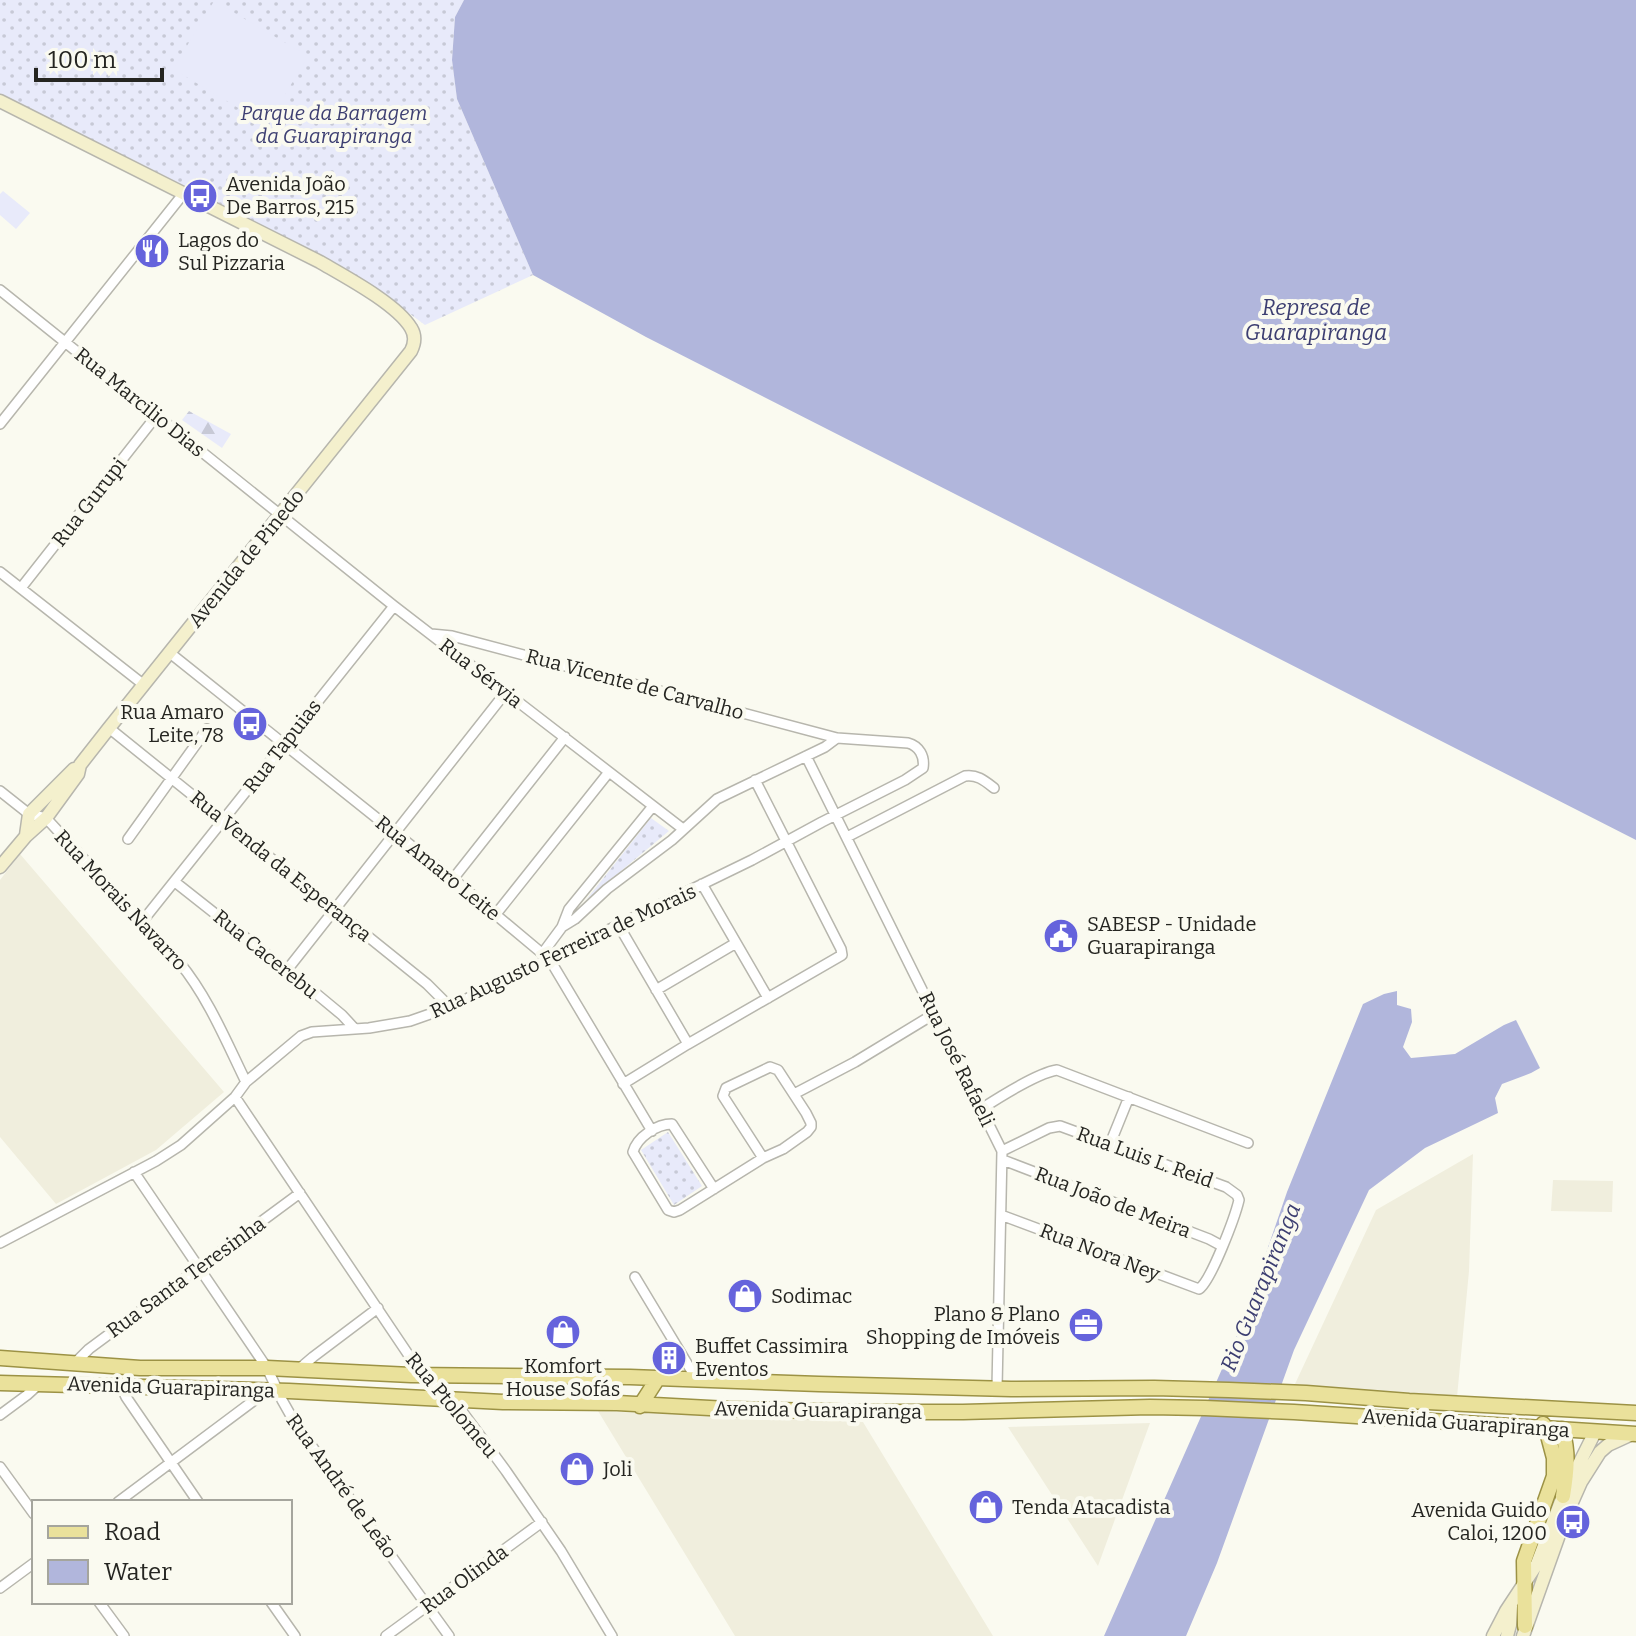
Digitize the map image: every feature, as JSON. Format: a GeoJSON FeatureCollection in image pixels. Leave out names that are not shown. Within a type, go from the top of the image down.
{"type":"FeatureCollection","features":[{"type":"Feature","properties":{"kind":"main road","name":"Avenida Guarapiranga"},"geometry":{"type":"LineString","coordinates":[[0,1358],[140,1368],[267,1368],[997,1388],[1154,1388],[1306,1393],[1636,1413]]}},
{"type":"Feature","properties":{"kind":"main road"},"geometry":{"type":"LineString","coordinates":[[640,1406],[658,1378]]}},
{"type":"Feature","properties":{"kind":"main road","name":"Avenida Guarapiranga"},"geometry":{"type":"LineString","coordinates":[[0,1383],[866,1412],[1150,1407],[1294,1412],[1634,1434]]}},
{"type":"Feature","properties":{"kind":"main road"},"geometry":{"type":"LineString","coordinates":[[963,1412],[994,1402],[997,1388]]}},
{"type":"Feature","properties":{"kind":"main road"},"geometry":{"type":"LineString","coordinates":[[1524,1631],[1524,1561],[1554,1476],[1554,1458],[1546,1428],[1531,1408]]}},
{"type":"Feature","properties":{"kind":"main road"},"geometry":{"type":"LineString","coordinates":[[1595,1432],[1615,1412]]}},
{"type":"Feature","properties":{"kind":"main road"},"geometry":{"type":"LineString","coordinates":[[1562,1429],[1567,1448],[1563,1496]]}},
{"type":"Feature","properties":{"kind":"street"},"geometry":{"type":"LineString","coordinates":[[0,101],[184,193],[0,424]]}},
{"type":"Feature","properties":{"kind":"street","name":"Avenida de Pinedo"},"geometry":{"type":"LineString","coordinates":[[29,814],[80,765],[414,345],[409,325],[388,304],[320,262],[184,193]]}},
{"type":"Feature","properties":{"kind":"street","name":"Rua Marcilio Dias"},"geometry":{"type":"LineString","coordinates":[[0,290],[280,515]]}},
{"type":"Feature","properties":{"kind":"street","name":"Rua Gurupi"},"geometry":{"type":"LineString","coordinates":[[21,588],[157,415]]}},
{"type":"Feature","properties":{"kind":"street","name":"Rua Sérvia"},"geometry":{"type":"LineString","coordinates":[[280,515],[683,829]]}},
{"type":"Feature","properties":{"kind":"street"},"geometry":{"type":"LineString","coordinates":[[0,572],[144,685]]}},
{"type":"Feature","properties":{"kind":"street","name":"Rua Tapuias"},"geometry":{"type":"LineString","coordinates":[[141,923],[394,606]]}},
{"type":"Feature","properties":{"kind":"street","name":"Rua Vicente de Carvalho"},"geometry":{"type":"LineString","coordinates":[[431,634],[452,636],[837,738],[915,745],[924,764]]}},
{"type":"Feature","properties":{"kind":"street","name":"Rua Amaro Leite"},"geometry":{"type":"LineString","coordinates":[[170,653],[546,957],[652,1131]]}},
{"type":"Feature","properties":{"kind":"street"},"geometry":{"type":"LineString","coordinates":[[287,970],[506,692]]}},
{"type":"Feature","properties":{"kind":"street","name":"Rua Venda da Esperança"},"geometry":{"type":"LineString","coordinates":[[109,728],[427,984],[450,1007]]}},
{"type":"Feature","properties":{"kind":"street"},"geometry":{"type":"LineString","coordinates":[[128,839],[207,729]]}},
{"type":"Feature","properties":{"kind":"street"},"geometry":{"type":"LineString","coordinates":[[453,879],[565,737]]}},
{"type":"Feature","properties":{"kind":"street"},"geometry":{"type":"LineString","coordinates":[[562,927],[717,799],[829,745],[837,738]]}},
{"type":"Feature","properties":{"kind":"street","name":"Rua José Rafaeli"},"geometry":{"type":"LineString","coordinates":[[806,756],[1003,1155],[997,1388]]}},
{"type":"Feature","properties":{"kind":"street","name":"Rua Augusto Ferreira de Morais"},"geometry":{"type":"LineString","coordinates":[[0,1243],[181,1145],[235,1097],[246,1082],[301,1036],[312,1032],[410,1021],[450,1007],[546,957],[619,926],[786,842],[916,774],[924,764]]}},
{"type":"Feature","properties":{"kind":"street","name":"Avenida de Pinedo"},"geometry":{"type":"LineString","coordinates":[[0,867],[46,818],[78,774],[80,765]]}},
{"type":"Feature","properties":{"kind":"street"},"geometry":{"type":"LineString","coordinates":[[496,914],[609,772]]}},
{"type":"Feature","properties":{"kind":"street"},"geometry":{"type":"LineString","coordinates":[[847,837],[965,776],[980,778],[994,788]]}},
{"type":"Feature","properties":{"kind":"street"},"geometry":{"type":"LineString","coordinates":[[623,1084],[842,954],[755,780]]}},
{"type":"Feature","properties":{"kind":"street"},"geometry":{"type":"LineString","coordinates":[[0,791],[29,814],[26,836]]}},
{"type":"Feature","properties":{"kind":"street"},"geometry":{"type":"LineString","coordinates":[[546,957],[569,909],[653,806]]}},
{"type":"Feature","properties":{"kind":"street","name":"Rua Morais Navarro"},"geometry":{"type":"LineString","coordinates":[[29,814],[46,818],[190,975],[246,1082]]}},
{"type":"Feature","properties":{"kind":"street","name":"Rua Cacerebu"},"geometry":{"type":"LineString","coordinates":[[175,882],[287,970],[354,1028]]}},
{"type":"Feature","properties":{"kind":"street"},"geometry":{"type":"LineString","coordinates":[[702,884],[768,998]]}},
{"type":"Feature","properties":{"kind":"street"},"geometry":{"type":"LineString","coordinates":[[619,926],[688,1044]]}},
{"type":"Feature","properties":{"kind":"street"},"geometry":{"type":"LineString","coordinates":[[656,990],[736,943]]}},
{"type":"Feature","properties":{"kind":"street"},"geometry":{"type":"LineString","coordinates":[[794,1094],[855,1062],[934,1014]]}},
{"type":"Feature","properties":{"kind":"street"},"geometry":{"type":"LineString","coordinates":[[714,1189],[675,1126],[666,1123],[636,1143],[633,1152],[668,1210],[680,1210],[714,1189],[763,1158],[783,1149],[811,1127],[806,1113],[778,1070],[770,1067],[726,1088],[723,1096],[763,1158]]}},
{"type":"Feature","properties":{"kind":"street"},"geometry":{"type":"LineString","coordinates":[[981,1109],[1055,1070],[1248,1143]]}},
{"type":"Feature","properties":{"kind":"street","name":"Rua Ptolomeu"},"geometry":{"type":"LineString","coordinates":[[235,1097],[422,1374],[452,1400],[542,1522],[612,1636]]}},
{"type":"Feature","properties":{"kind":"street"},"geometry":{"type":"LineString","coordinates":[[1110,1144],[1129,1097]]}},
{"type":"Feature","properties":{"kind":"street","name":"Rua Luis L. Reid"},"geometry":{"type":"LineString","coordinates":[[1003,1155],[1049,1128],[1060,1126],[1226,1187],[1239,1200],[1222,1246]]}},
{"type":"Feature","properties":{"kind":"street","name":"Rua João de Meira"},"geometry":{"type":"LineString","coordinates":[[1003,1155],[1222,1246]]}},
{"type":"Feature","properties":{"kind":"street","name":"Rua André de Leão"},"geometry":{"type":"LineString","coordinates":[[134,1172],[267,1368],[272,1391],[449,1636]]}},
{"type":"Feature","properties":{"kind":"street","name":"Rua Santa Teresinha"},"geometry":{"type":"LineString","coordinates":[[74,1364],[89,1349],[300,1193]]}},
{"type":"Feature","properties":{"kind":"street","name":"Rua Nora Ney"},"geometry":{"type":"LineString","coordinates":[[1001,1215],[1199,1289],[1203,1287],[1222,1246]]}},
{"type":"Feature","properties":{"kind":"street"},"geometry":{"type":"LineString","coordinates":[[635,1277],[697,1380]]}},
{"type":"Feature","properties":{"kind":"street"},"geometry":{"type":"LineString","coordinates":[[299,1369],[378,1308]]}},
{"type":"Feature","properties":{"kind":"street"},"geometry":{"type":"LineString","coordinates":[[0,1415],[40,1383]]}},
{"type":"Feature","properties":{"kind":"street"},"geometry":{"type":"LineString","coordinates":[[121,1386],[197,1500]]}},
{"type":"Feature","properties":{"kind":"street"},"geometry":{"type":"LineString","coordinates":[[121,1500],[272,1391]]}},
{"type":"Feature","properties":{"kind":"street"},"geometry":{"type":"LineString","coordinates":[[1493,1636],[1537,1564],[1563,1496],[1595,1432]]}},
{"type":"Feature","properties":{"kind":"street"},"geometry":{"type":"LineString","coordinates":[[1524,1631],[1581,1482],[1600,1452],[1608,1445],[1634,1434]]}},
{"type":"Feature","properties":{"kind":"street"},"geometry":{"type":"LineString","coordinates":[[0,1467],[32,1511]]}},
{"type":"Feature","properties":{"kind":"street","name":"Rua Olinda"},"geometry":{"type":"LineString","coordinates":[[386,1636],[542,1522]]}},
{"type":"Feature","properties":{"kind":"street"},"geometry":{"type":"LineString","coordinates":[[0,1588],[32,1564]]}},
{"type":"Feature","properties":{"kind":"street"},"geometry":{"type":"LineString","coordinates":[[1508,1634],[1511,1602]]}},
{"type":"Feature","properties":{"kind":"street"},"geometry":{"type":"LineString","coordinates":[[100,1604],[124,1636]]}},
{"type":"Feature","properties":{"kind":"street"},"geometry":{"type":"LineString","coordinates":[[272,1604],[295,1636]]}},
{"type":"Feature","properties":{"kind":"shaded area"},"geometry":{"type":"Polygon","coordinates":[[[20,854],[224,1092],[156,1150],[56,1204],[0,1137],[0,880],[20,854]]]}},
{"type":"Feature","properties":{"kind":"shaded area"},"geometry":{"type":"Polygon","coordinates":[[[1473,1154],[1469,1271],[1457,1397],[1302,1388],[1295,1384],[1376,1210],[1473,1154]]]}},
{"type":"Feature","properties":{"kind":"shaded area"},"geometry":{"type":"Polygon","coordinates":[[[1553,1180],[1613,1181],[1612,1212],[1551,1211],[1553,1180]]]}},
{"type":"Feature","properties":{"kind":"shaded area"},"geometry":{"type":"Polygon","coordinates":[[[598,1411],[863,1422],[993,1636],[735,1636],[598,1411]]]}},
{"type":"Feature","properties":{"kind":"shaded area"},"geometry":{"type":"Polygon","coordinates":[[[1150,1423],[1098,1566],[1008,1427],[1150,1423]]]}},
{"type":"Feature","properties":{"kind":"green space","name":"Parque da Barragem da Guarapiranga"},"geometry":{"type":"Polygon","coordinates":[[[0,0],[464,0],[455,17],[452,60],[457,99],[533,275],[425,325],[364,280],[0,94],[0,0]]]}},
{"type":"Feature","properties":{"kind":"green space"},"geometry":{"type":"Polygon","coordinates":[[[214,1],[308,56],[267,125],[173,69],[214,1]]]}},
{"type":"Feature","properties":{"kind":"green space"},"geometry":{"type":"Polygon","coordinates":[[[3,191],[30,213],[16,229],[0,215],[0,194],[3,191]]]}},
{"type":"Feature","properties":{"kind":"green space"},"geometry":{"type":"Polygon","coordinates":[[[189,411],[231,434],[222,448],[182,420],[189,411]]]}},
{"type":"Feature","properties":{"kind":"green space"},"geometry":{"type":"Polygon","coordinates":[[[651,818],[669,831],[586,900],[651,818]]]}},
{"type":"Feature","properties":{"kind":"green space"},"geometry":{"type":"Polygon","coordinates":[[[668,1132],[702,1186],[674,1205],[641,1150],[668,1132]]]}},
{"type":"Feature","properties":{"kind":"water","name":"Represa de Guarapiranga"},"geometry":{"type":"Polygon","coordinates":[[[464,0],[1636,0],[1636,840],[646,337],[533,275],[457,99],[452,60],[455,17],[464,0]]]}},
{"type":"Feature","properties":{"kind":"water","name":"Rio Guarapiranga"},"geometry":{"type":"Polygon","coordinates":[[[1397,991],[1397,1005],[1411,1009],[1412,1022],[1403,1047],[1411,1058],[1455,1054],[1516,1020],[1540,1068],[1502,1084],[1495,1098],[1498,1113],[1425,1148],[1369,1190],[1294,1350],[1217,1563],[1186,1636],[1104,1636],[1241,1326],[1287,1192],[1363,1004],[1397,991]]]}},
{"type":"Feature","properties":{"kind":"place","name":"Avenida João De Barros, 215"},"geometry":{"type":"Point","coordinates":[200,196]}},
{"type":"Feature","properties":{"kind":"place","name":"Lagos do Sul Pizzaria"},"geometry":{"type":"Point","coordinates":[152,251]}},
{"type":"Feature","properties":{"kind":"place","name":"Rua Amaro Leite, 78"},"geometry":{"type":"Point","coordinates":[250,724]}},
{"type":"Feature","properties":{"kind":"place","name":"SABESP - Unidade Guarapiranga"},"geometry":{"type":"Point","coordinates":[1061,936]}},
{"type":"Feature","properties":{"kind":"place","name":"Sodimac"},"geometry":{"type":"Point","coordinates":[745,1296]}},
{"type":"Feature","properties":{"kind":"place","name":"Plano & Plano Shopping de Imóveis"},"geometry":{"type":"Point","coordinates":[1086,1325]}},
{"type":"Feature","properties":{"kind":"place","name":"Komfort House Sofás"},"geometry":{"type":"Point","coordinates":[563,1332]}},
{"type":"Feature","properties":{"kind":"place","name":"Buffet Cassimira Eventos"},"geometry":{"type":"Point","coordinates":[669,1358]}},
{"type":"Feature","properties":{"kind":"place","name":"Joli"},"geometry":{"type":"Point","coordinates":[577,1469]}},
{"type":"Feature","properties":{"kind":"place","name":"Tenda Atacadista"},"geometry":{"type":"Point","coordinates":[986,1507]}},
{"type":"Feature","properties":{"kind":"place","name":"Avenida Guido Caloi, 1200"},"geometry":{"type":"Point","coordinates":[1573,1522]}}]}
